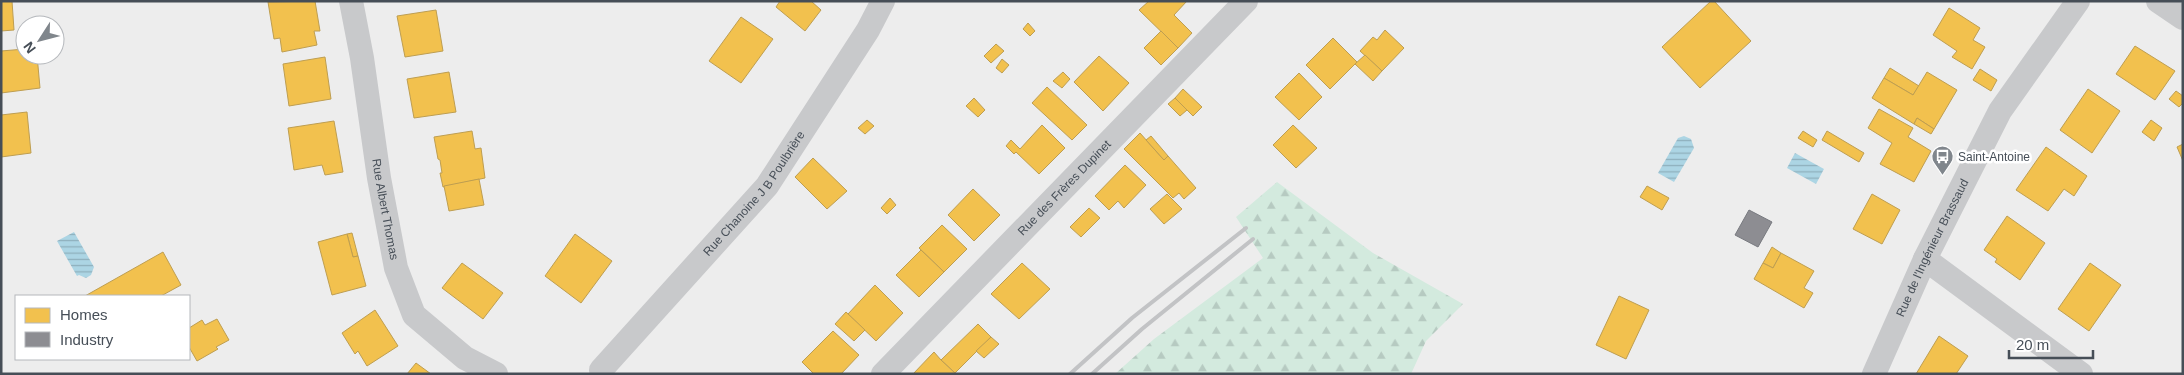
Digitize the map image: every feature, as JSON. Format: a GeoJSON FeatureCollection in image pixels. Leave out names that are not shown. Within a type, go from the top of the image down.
{"type":"FeatureCollection","features":[{"type":"Feature","properties":{"kind":"street","name":"Rue Albert Thomas"},"geometry":{"type":"LineString","coordinates":[[350,1],[362,58],[379,178],[396,268],[414,315],[466,358],[496,374]]}},
{"type":"Feature","properties":{"kind":"street","name":"Rue Chanoine J B Poulbrière"},"geometry":{"type":"LineString","coordinates":[[597,373],[767,186],[868,30],[883,1]]}},
{"type":"Feature","properties":{"kind":"street","name":"Rue des Frères Dupinet"},"geometry":{"type":"LineString","coordinates":[[883,374],[1246,1]]}},
{"type":"Feature","properties":{"kind":"street","name":"Rue de l'Ingénieur Brassaud"},"geometry":{"type":"LineString","coordinates":[[1874,374],[1925,259],[2000,111],[2078,1]]}},
{"type":"Feature","properties":{"kind":"street"},"geometry":{"type":"LineString","coordinates":[[2158,1],[2183,18]]}},
{"type":"Feature","properties":{"kind":"street"},"geometry":{"type":"LineString","coordinates":[[1925,259],[2081,374]]}},
{"type":"Feature","properties":{"kind":"green space"},"geometry":{"type":"Polygon","coordinates":[[[1277,182],[1373,253],[1463,304],[1426,341],[1411,374],[1115,374],[1154,339],[1263,258],[1236,217],[1277,182]]]}},
{"type":"Feature","properties":{"kind":"water"},"geometry":{"type":"Polygon","coordinates":[[[1684,136],[1691,139],[1694,148],[1674,182],[1658,173],[1678,138],[1684,136]]]}},
{"type":"Feature","properties":{"kind":"water"},"geometry":{"type":"Polygon","coordinates":[[[1795,153],[1824,169],[1816,184],[1787,168],[1795,153]]]}},
{"type":"Feature","properties":{"kind":"water"},"geometry":{"type":"Polygon","coordinates":[[[74,232],[94,267],[91,275],[86,278],[77,276],[57,241],[74,232]]]}},
{"type":"Feature","properties":{"kind":"building: Homes"},"geometry":{"type":"Polygon","coordinates":[[[1,1],[12,1],[14,30],[1,31],[1,1]]]}},
{"type":"Feature","properties":{"kind":"building: Homes"},"geometry":{"type":"Polygon","coordinates":[[[315,1],[320,31],[314,31],[317,45],[282,52],[280,38],[274,39],[268,2],[315,1]]]}},
{"type":"Feature","properties":{"kind":"building: Homes"},"geometry":{"type":"Polygon","coordinates":[[[780,1],[811,1],[821,10],[805,31],[776,7],[780,1]]]}},
{"type":"Feature","properties":{"kind":"building: Homes"},"geometry":{"type":"Polygon","coordinates":[[[1149,1],[1187,1],[1174,15],[1192,33],[1178,48],[1139,10],[1149,1]]]}},
{"type":"Feature","properties":{"kind":"building: Homes"},"geometry":{"type":"Polygon","coordinates":[[[1711,1],[1714,1],[1751,41],[1700,88],[1662,47],[1711,1]]]}},
{"type":"Feature","properties":{"kind":"building: Homes"},"geometry":{"type":"Polygon","coordinates":[[[1949,8],[1980,28],[1973,40],[1985,47],[1972,69],[1952,57],[1957,51],[1933,35],[1949,8]]]}},
{"type":"Feature","properties":{"kind":"building: Homes"},"geometry":{"type":"Polygon","coordinates":[[[436,10],[443,51],[405,57],[397,16],[436,10]]]}},
{"type":"Feature","properties":{"kind":"building: Homes"},"geometry":{"type":"Polygon","coordinates":[[[741,17],[773,39],[741,83],[709,61],[741,17]]]}},
{"type":"Feature","properties":{"kind":"building: Homes"},"geometry":{"type":"Polygon","coordinates":[[[1028,23],[1035,31],[1030,36],[1023,29],[1028,23]]]}},
{"type":"Feature","properties":{"kind":"building: Homes"},"geometry":{"type":"Polygon","coordinates":[[[1385,30],[1404,48],[1382,71],[1360,51],[1373,37],[1377,40],[1385,30]]]}},
{"type":"Feature","properties":{"kind":"building: Homes"},"geometry":{"type":"Polygon","coordinates":[[[1161,31],[1178,48],[1161,65],[1144,48],[1161,31]]]}},
{"type":"Feature","properties":{"kind":"building: Homes"},"geometry":{"type":"Polygon","coordinates":[[[1333,38],[1357,62],[1330,89],[1306,65],[1333,38]]]}},
{"type":"Feature","properties":{"kind":"building: Homes"},"geometry":{"type":"Polygon","coordinates":[[[996,44],[1004,51],[991,63],[984,56],[996,44]]]}},
{"type":"Feature","properties":{"kind":"building: Homes"},"geometry":{"type":"Polygon","coordinates":[[[2135,46],[2175,71],[2155,100],[2116,74],[2135,46]]]}},
{"type":"Feature","properties":{"kind":"building: Homes"},"geometry":{"type":"Polygon","coordinates":[[[15,50],[15,65],[38,65],[40,88],[1,93],[1,51],[15,50]]]}},
{"type":"Feature","properties":{"kind":"building: Homes"},"geometry":{"type":"Polygon","coordinates":[[[1365,55],[1382,71],[1373,81],[1355,64],[1365,55]]]}},
{"type":"Feature","properties":{"kind":"building: Homes"},"geometry":{"type":"Polygon","coordinates":[[[1099,56],[1129,83],[1103,111],[1074,82],[1099,56]]]}},
{"type":"Feature","properties":{"kind":"building: Homes"},"geometry":{"type":"Polygon","coordinates":[[[325,57],[331,99],[289,106],[283,64],[325,57]]]}},
{"type":"Feature","properties":{"kind":"building: Homes"},"geometry":{"type":"Polygon","coordinates":[[[1002,59],[1009,65],[1002,73],[996,68],[1002,59]]]}},
{"type":"Feature","properties":{"kind":"building: Homes"},"geometry":{"type":"Polygon","coordinates":[[[1890,68],[1919,86],[1913,95],[1884,78],[1890,68]]]}},
{"type":"Feature","properties":{"kind":"building: Homes"},"geometry":{"type":"Polygon","coordinates":[[[1980,69],[1997,80],[1991,91],[1973,80],[1980,69]]]}},
{"type":"Feature","properties":{"kind":"building: Homes"},"geometry":{"type":"Polygon","coordinates":[[[449,72],[456,112],[414,118],[407,79],[449,72]]]}},
{"type":"Feature","properties":{"kind":"building: Homes"},"geometry":{"type":"Polygon","coordinates":[[[1063,72],[1070,79],[1062,88],[1053,81],[1063,72]]]}},
{"type":"Feature","properties":{"kind":"building: Homes"},"geometry":{"type":"Polygon","coordinates":[[[1927,72],[1957,90],[1934,129],[1917,118],[1914,124],[1872,98],[1884,78],[1913,95],[1927,72]]]}},
{"type":"Feature","properties":{"kind":"building: Homes"},"geometry":{"type":"Polygon","coordinates":[[[1299,73],[1322,97],[1299,120],[1275,97],[1299,73]]]}},
{"type":"Feature","properties":{"kind":"building: Homes"},"geometry":{"type":"Polygon","coordinates":[[[1047,87],[1087,125],[1072,140],[1032,103],[1047,87]]]}},
{"type":"Feature","properties":{"kind":"building: Homes"},"geometry":{"type":"Polygon","coordinates":[[[1183,89],[1202,107],[1193,116],[1175,98],[1183,89]]]}},
{"type":"Feature","properties":{"kind":"building: Homes"},"geometry":{"type":"Polygon","coordinates":[[[2088,89],[2120,111],[2092,153],[2060,130],[2088,89]]]}},
{"type":"Feature","properties":{"kind":"building: Homes"},"geometry":{"type":"Polygon","coordinates":[[[2176,91],[2183,96],[2183,103],[2179,107],[2169,99],[2176,91]]]}},
{"type":"Feature","properties":{"kind":"building: Homes"},"geometry":{"type":"Polygon","coordinates":[[[974,98],[985,110],[978,117],[966,106],[974,98]]]}},
{"type":"Feature","properties":{"kind":"building: Homes"},"geometry":{"type":"Polygon","coordinates":[[[1175,98],[1187,110],[1180,116],[1168,104],[1175,98]]]}},
{"type":"Feature","properties":{"kind":"building: Homes"},"geometry":{"type":"Polygon","coordinates":[[[1879,109],[1913,128],[1908,137],[1931,151],[1914,182],[1880,164],[1892,143],[1868,128],[1879,109]]]}},
{"type":"Feature","properties":{"kind":"building: Homes"},"geometry":{"type":"Polygon","coordinates":[[[27,112],[31,153],[1,157],[1,115],[27,112]]]}},
{"type":"Feature","properties":{"kind":"building: Homes"},"geometry":{"type":"Polygon","coordinates":[[[1917,118],[1934,129],[1931,134],[1914,124],[1917,118]]]}},
{"type":"Feature","properties":{"kind":"building: Homes"},"geometry":{"type":"Polygon","coordinates":[[[867,120],[874,126],[865,134],[858,128],[867,120]]]}},
{"type":"Feature","properties":{"kind":"building: Homes"},"geometry":{"type":"Polygon","coordinates":[[[2151,120],[2162,128],[2154,141],[2142,132],[2151,120]]]}},
{"type":"Feature","properties":{"kind":"building: Homes"},"geometry":{"type":"Polygon","coordinates":[[[334,121],[343,172],[325,175],[322,165],[294,170],[288,128],[334,121]]]}},
{"type":"Feature","properties":{"kind":"building: Homes"},"geometry":{"type":"Polygon","coordinates":[[[1042,125],[1065,148],[1039,174],[1016,152],[1014,154],[1006,146],[1011,140],[1020,149],[1042,125]]]}},
{"type":"Feature","properties":{"kind":"building: Homes"},"geometry":{"type":"Polygon","coordinates":[[[1293,125],[1317,148],[1296,168],[1273,145],[1293,125]]]}},
{"type":"Feature","properties":{"kind":"building: Homes"},"geometry":{"type":"Polygon","coordinates":[[[472,131],[475,149],[481,148],[485,178],[443,187],[440,160],[438,159],[434,137],[472,131]]]}},
{"type":"Feature","properties":{"kind":"building: Homes"},"geometry":{"type":"Polygon","coordinates":[[[1803,131],[1817,140],[1813,147],[1798,138],[1803,131]]]}},
{"type":"Feature","properties":{"kind":"building: Homes"},"geometry":{"type":"Polygon","coordinates":[[[1827,131],[1864,153],[1859,162],[1822,140],[1827,131]]]}},
{"type":"Feature","properties":{"kind":"building: Homes"},"geometry":{"type":"Polygon","coordinates":[[[1140,133],[1164,160],[1168,156],[1196,188],[1184,199],[1179,193],[1173,198],[1124,149],[1140,133]]]}},
{"type":"Feature","properties":{"kind":"building: Homes"},"geometry":{"type":"Polygon","coordinates":[[[1151,136],[1168,156],[1164,160],[1146,140],[1151,136]]]}},
{"type":"Feature","properties":{"kind":"building: Homes"},"geometry":{"type":"Polygon","coordinates":[[[2183,144],[2183,161],[2177,147],[2183,144]]]}},
{"type":"Feature","properties":{"kind":"building: Homes"},"geometry":{"type":"Polygon","coordinates":[[[2046,147],[2087,176],[2074,196],[2064,189],[2048,211],[2016,190],[2046,147]]]}},
{"type":"Feature","properties":{"kind":"building: Homes"},"geometry":{"type":"Polygon","coordinates":[[[813,158],[847,191],[827,209],[795,177],[813,158]]]}},
{"type":"Feature","properties":{"kind":"building: Homes"},"geometry":{"type":"Polygon","coordinates":[[[1125,165],[1146,185],[1124,208],[1118,201],[1109,210],[1095,196],[1125,165]]]}},
{"type":"Feature","properties":{"kind":"building: Homes"},"geometry":{"type":"Polygon","coordinates":[[[479,179],[484,205],[449,211],[444,186],[479,179]]]}},
{"type":"Feature","properties":{"kind":"building: Homes"},"geometry":{"type":"Polygon","coordinates":[[[1647,186],[1669,198],[1662,210],[1640,197],[1647,186]]]}},
{"type":"Feature","properties":{"kind":"building: Homes"},"geometry":{"type":"Polygon","coordinates":[[[973,189],[1000,215],[974,241],[948,215],[973,189]]]}},
{"type":"Feature","properties":{"kind":"building: Homes"},"geometry":{"type":"Polygon","coordinates":[[[1167,194],[1182,209],[1164,224],[1150,209],[1167,194]]]}},
{"type":"Feature","properties":{"kind":"building: Homes"},"geometry":{"type":"Polygon","coordinates":[[[1872,194],[1900,210],[1882,244],[1853,229],[1872,194]]]}},
{"type":"Feature","properties":{"kind":"building: Homes"},"geometry":{"type":"Polygon","coordinates":[[[890,198],[896,205],[887,214],[881,208],[890,198]]]}},
{"type":"Feature","properties":{"kind":"building: Homes"},"geometry":{"type":"Polygon","coordinates":[[[1089,208],[1100,218],[1081,237],[1070,227],[1089,208]]]}},
{"type":"Feature","properties":{"kind":"building: Homes"},"geometry":{"type":"Polygon","coordinates":[[[2007,216],[2045,243],[2020,280],[1995,262],[1997,259],[1984,250],[2007,216]]]}},
{"type":"Feature","properties":{"kind":"building: Homes"},"geometry":{"type":"Polygon","coordinates":[[[942,225],[967,249],[944,272],[919,248],[942,225]]]}},
{"type":"Feature","properties":{"kind":"building: Homes"},"geometry":{"type":"Polygon","coordinates":[[[352,233],[358,256],[353,257],[347,234],[352,233]]]}},
{"type":"Feature","properties":{"kind":"building: Homes"},"geometry":{"type":"Polygon","coordinates":[[[347,234],[353,257],[358,256],[366,286],[332,295],[318,242],[347,234]]]}},
{"type":"Feature","properties":{"kind":"building: Homes"},"geometry":{"type":"Polygon","coordinates":[[[575,234],[612,261],[581,303],[545,276],[575,234]]]}},
{"type":"Feature","properties":{"kind":"building: Homes"},"geometry":{"type":"Polygon","coordinates":[[[1772,247],[1781,253],[1773,268],[1763,263],[1772,247]]]}},
{"type":"Feature","properties":{"kind":"building: Homes"},"geometry":{"type":"Polygon","coordinates":[[[921,250],[944,272],[919,297],[896,275],[921,250]]]}},
{"type":"Feature","properties":{"kind":"building: Homes"},"geometry":{"type":"Polygon","coordinates":[[[163,252],[181,285],[163,295],[87,295],[163,252]]]}},
{"type":"Feature","properties":{"kind":"building: Homes"},"geometry":{"type":"Polygon","coordinates":[[[1781,253],[1814,271],[1804,288],[1813,293],[1804,308],[1754,279],[1763,263],[1773,268],[1781,253]]]}},
{"type":"Feature","properties":{"kind":"building: Homes"},"geometry":{"type":"Polygon","coordinates":[[[462,263],[503,293],[483,319],[442,288],[462,263]]]}},
{"type":"Feature","properties":{"kind":"building: Homes"},"geometry":{"type":"Polygon","coordinates":[[[1022,263],[1050,289],[1019,319],[991,294],[1022,263]]]}},
{"type":"Feature","properties":{"kind":"building: Homes"},"geometry":{"type":"Polygon","coordinates":[[[2090,263],[2121,285],[2089,331],[2058,309],[2090,263]]]}},
{"type":"Feature","properties":{"kind":"building: Homes"},"geometry":{"type":"Polygon","coordinates":[[[875,285],[903,313],[876,341],[848,314],[875,285]]]}},
{"type":"Feature","properties":{"kind":"building: Homes"},"geometry":{"type":"Polygon","coordinates":[[[1619,296],[1649,310],[1626,359],[1596,345],[1619,296]]]}},
{"type":"Feature","properties":{"kind":"building: Homes"},"geometry":{"type":"Polygon","coordinates":[[[375,310],[398,346],[367,366],[358,351],[355,354],[342,333],[375,310]]]}},
{"type":"Feature","properties":{"kind":"building: Homes"},"geometry":{"type":"Polygon","coordinates":[[[846,312],[865,330],[854,341],[835,324],[846,312]]]}},
{"type":"Feature","properties":{"kind":"building: Homes"},"geometry":{"type":"Polygon","coordinates":[[[217,319],[229,340],[197,361],[190,349],[190,327],[202,320],[205,325],[217,319]]]}},
{"type":"Feature","properties":{"kind":"building: Homes"},"geometry":{"type":"Polygon","coordinates":[[[978,324],[991,337],[955,373],[941,360],[978,324]]]}},
{"type":"Feature","properties":{"kind":"building: Homes"},"geometry":{"type":"Polygon","coordinates":[[[833,331],[859,355],[841,374],[814,374],[802,362],[833,331]]]}},
{"type":"Feature","properties":{"kind":"building: Homes"},"geometry":{"type":"Polygon","coordinates":[[[1939,336],[1968,356],[1956,374],[1916,374],[1939,336]]]}},
{"type":"Feature","properties":{"kind":"building: Homes"},"geometry":{"type":"Polygon","coordinates":[[[991,337],[999,344],[984,358],[976,351],[991,337]]]}},
{"type":"Feature","properties":{"kind":"building: Homes"},"geometry":{"type":"Polygon","coordinates":[[[934,352],[941,360],[956,374],[913,374],[934,352]]]}},
{"type":"Feature","properties":{"kind":"building: Homes"},"geometry":{"type":"Polygon","coordinates":[[[416,363],[431,374],[407,374],[416,363]]]}},
{"type":"Feature","properties":{"kind":"building: Industry"},"geometry":{"type":"Polygon","coordinates":[[[1749,210],[1772,222],[1758,247],[1735,235],[1749,210]]]}},
{"type":"Feature","properties":{"kind":"railway"},"geometry":{"type":"LineString","coordinates":[[1070,374],[1132,318],[1246,228]]}},
{"type":"Feature","properties":{"kind":"railway"},"geometry":{"type":"LineString","coordinates":[[1092,374],[1142,329],[1253,239]]}},
{"type":"Feature","properties":{"kind":"place","name":"Saint-Antoine"},"geometry":{"type":"Point","coordinates":[1942,176]}}]}
